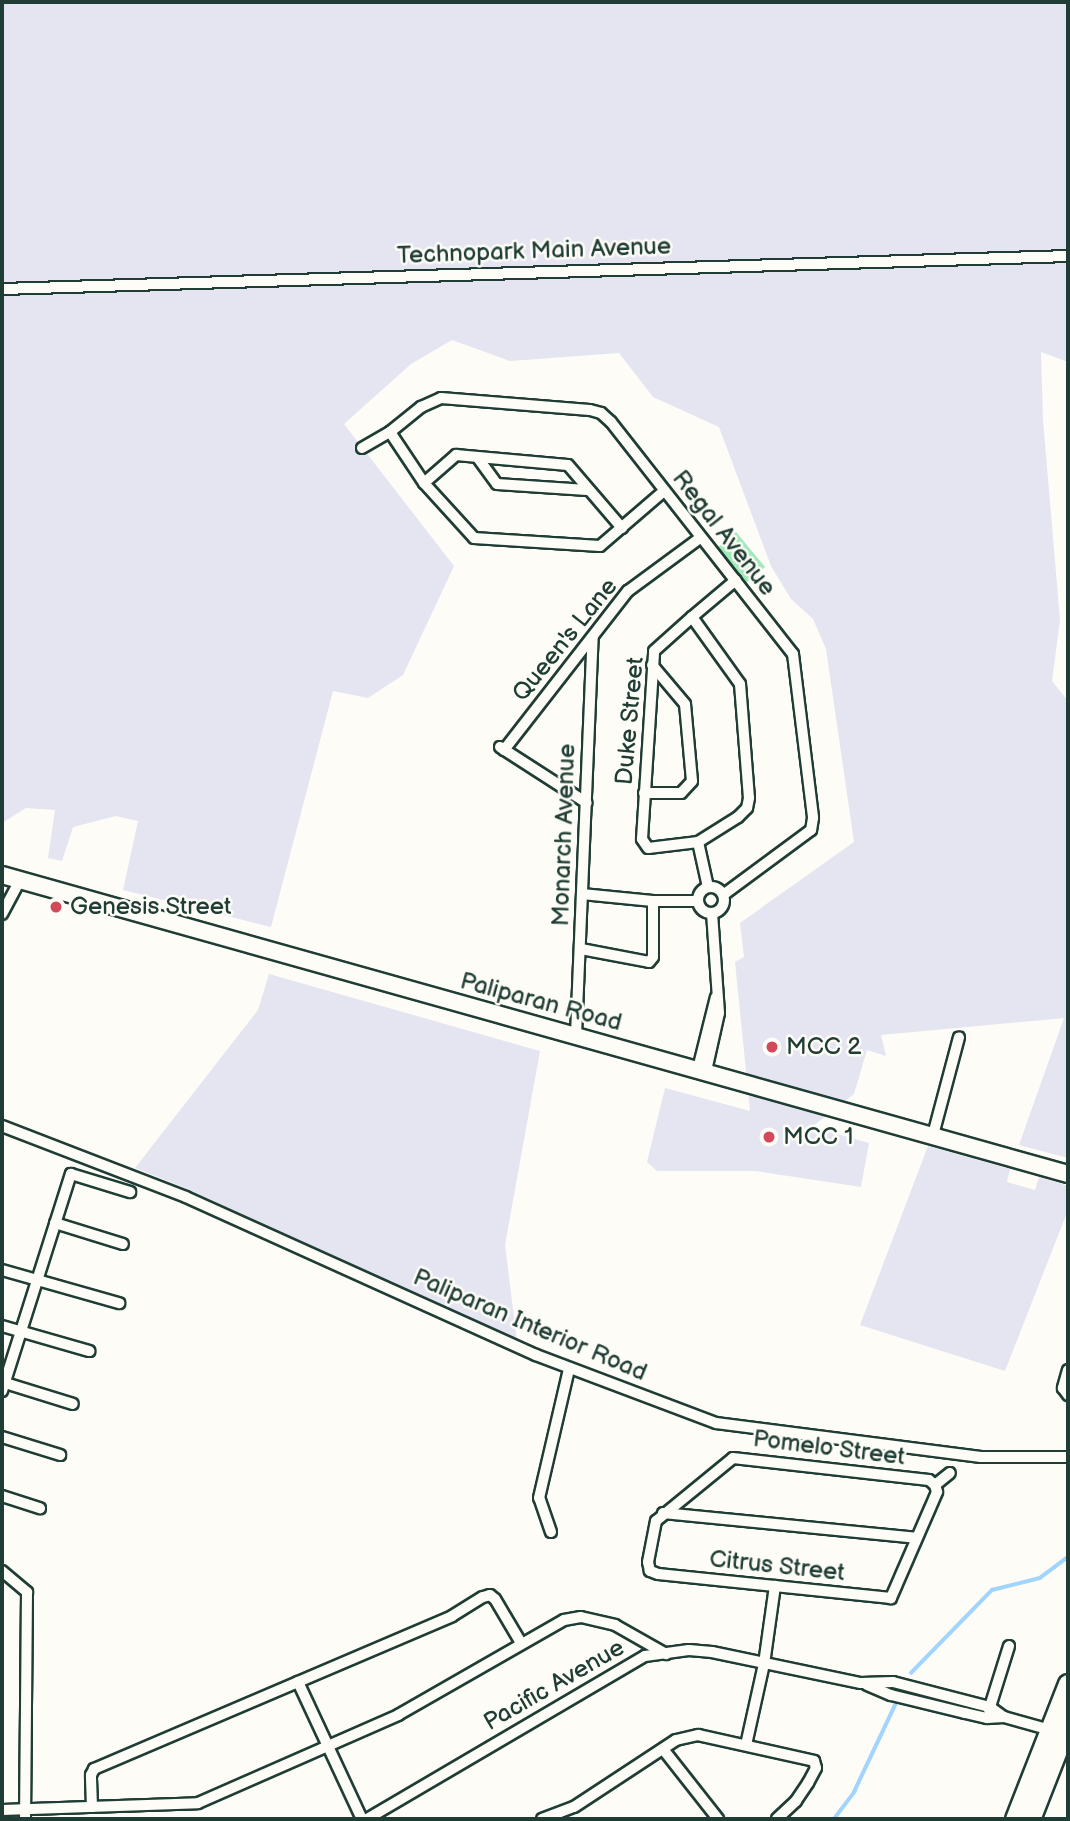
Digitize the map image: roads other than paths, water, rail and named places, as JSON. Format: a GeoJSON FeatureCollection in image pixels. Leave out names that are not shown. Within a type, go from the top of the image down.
{"type":"FeatureCollection","features":[{"type":"Feature","properties":{"kind":"highway"},"geometry":{"type":"LineString","coordinates":[[1030,1819],[1061,1729],[1068,1684]]}},
{"type":"Feature","properties":{"kind":"highway"},"geometry":{"type":"LineString","coordinates":[[1014,1819],[1061,1729]]}},
{"type":"Feature","properties":{"kind":"main road","name":"Paliparan Road"},"geometry":{"type":"LineString","coordinates":[[2,875],[1068,1174]]}},
{"type":"Feature","properties":{"kind":"street","name":"Technopark Main Avenue"},"geometry":{"type":"LineString","coordinates":[[2,289],[1068,256]]}},
{"type":"Feature","properties":{"kind":"street","name":"Regal Avenue"},"geometry":{"type":"LineString","coordinates":[[362,447],[390,432],[421,407],[441,398],[590,410],[611,422],[793,654],[813,818],[811,830],[805,838],[723,895]]}},
{"type":"Feature","properties":{"kind":"street"},"geometry":{"type":"LineString","coordinates":[[390,432],[424,483],[474,538],[600,547],[664,491]]}},
{"type":"Feature","properties":{"kind":"street"},"geometry":{"type":"LineString","coordinates":[[424,483],[456,456],[568,465],[622,528]]}},
{"type":"Feature","properties":{"kind":"street"},"geometry":{"type":"LineString","coordinates":[[478,458],[497,484],[587,490]]}},
{"type":"Feature","properties":{"kind":"street","name":"Queen's Lane"},"geometry":{"type":"LineString","coordinates":[[587,803],[502,749],[628,591],[700,538]]}},
{"type":"Feature","properties":{"kind":"street","name":"Duke Street"},"geometry":{"type":"LineString","coordinates":[[698,842],[648,848],[643,845],[654,651],[736,580]]}},
{"type":"Feature","properties":{"kind":"street"},"geometry":{"type":"LineString","coordinates":[[692,617],[740,684],[749,798],[747,808],[738,817],[698,842],[708,887]]}},
{"type":"Feature","properties":{"kind":"street","name":"Monarch Avenue"},"geometry":{"type":"LineString","coordinates":[[576,1035],[593,637]]}},
{"type":"Feature","properties":{"kind":"street"},"geometry":{"type":"LineString","coordinates":[[644,793],[681,793],[692,781],[685,704],[652,665]]}},
{"type":"Feature","properties":{"kind":"street"},"geometry":{"type":"LineString","coordinates":[[2,914],[20,880]]}},
{"type":"Feature","properties":{"kind":"street"},"geometry":{"type":"LineString","coordinates":[[708,887],[717,888],[723,895],[720,908],[712,912],[704,911],[698,901],[701,891],[708,887]]}},
{"type":"Feature","properties":{"kind":"street"},"geometry":{"type":"LineString","coordinates":[[582,894],[653,901],[698,901]]}},
{"type":"Feature","properties":{"kind":"street"},"geometry":{"type":"LineString","coordinates":[[581,949],[649,962],[653,957],[653,901]]}},
{"type":"Feature","properties":{"kind":"street"},"geometry":{"type":"LineString","coordinates":[[702,1070],[719,1013],[712,912]]}},
{"type":"Feature","properties":{"kind":"street"},"geometry":{"type":"LineString","coordinates":[[933,1135],[960,1037]]}},
{"type":"Feature","properties":{"kind":"street","name":"Paliparan Interior Road"},"geometry":{"type":"LineString","coordinates":[[2,1126],[186,1197],[569,1369],[716,1423],[981,1457],[1068,1457]]}},
{"type":"Feature","properties":{"kind":"street"},"geometry":{"type":"LineString","coordinates":[[73,1404],[3,1385],[71,1174],[130,1192]]}},
{"type":"Feature","properties":{"kind":"street"},"geometry":{"type":"LineString","coordinates":[[55,1223],[123,1244]]}},
{"type":"Feature","properties":{"kind":"street"},"geometry":{"type":"LineString","coordinates":[[2,1270],[119,1303]]}},
{"type":"Feature","properties":{"kind":"street"},"geometry":{"type":"LineString","coordinates":[[2,1326],[89,1351]]}},
{"type":"Feature","properties":{"kind":"street"},"geometry":{"type":"LineString","coordinates":[[551,1532],[539,1498],[569,1369]]}},
{"type":"Feature","properties":{"kind":"street"},"geometry":{"type":"LineString","coordinates":[[1068,1370],[1063,1388],[1068,1395]]}},
{"type":"Feature","properties":{"kind":"street"},"geometry":{"type":"LineString","coordinates":[[2,1437],[60,1455]]}},
{"type":"Feature","properties":{"kind":"street","name":"Pomelo Street"},"geometry":{"type":"LineString","coordinates":[[663,1513],[733,1458],[929,1480],[936,1489]]}},
{"type":"Feature","properties":{"kind":"street"},"geometry":{"type":"LineString","coordinates":[[663,1513],[916,1538],[936,1489],[950,1473]]}},
{"type":"Feature","properties":{"kind":"street"},"geometry":{"type":"LineString","coordinates":[[2,1496],[40,1508]]}},
{"type":"Feature","properties":{"kind":"street","name":"Citrus Street"},"geometry":{"type":"LineString","coordinates":[[663,1513],[656,1521],[648,1562],[650,1571],[883,1599],[891,1598],[897,1591],[916,1538]]}},
{"type":"Feature","properties":{"kind":"street"},"geometry":{"type":"LineString","coordinates":[[2,1571],[27,1592],[25,1815]]}},
{"type":"Feature","properties":{"kind":"street"},"geometry":{"type":"LineString","coordinates":[[746,1745],[764,1664],[775,1586]]}},
{"type":"Feature","properties":{"kind":"street"},"geometry":{"type":"LineString","coordinates":[[92,1807],[90,1775],[94,1769],[452,1616],[490,1595],[495,1598],[522,1643]]}},
{"type":"Feature","properties":{"kind":"street"},"geometry":{"type":"LineString","coordinates":[[2,1810],[25,1815],[92,1807],[198,1803],[408,1709],[564,1620],[581,1617],[615,1625],[666,1654]]}},
{"type":"Feature","properties":{"kind":"street"},"geometry":{"type":"LineString","coordinates":[[989,1712],[1009,1646]]}},
{"type":"Feature","properties":{"kind":"street","name":"Pacific Avenue"},"geometry":{"type":"LineString","coordinates":[[365,1819],[645,1656],[689,1650],[712,1652],[861,1683],[964,1713],[989,1712]]}},
{"type":"Feature","properties":{"kind":"street"},"geometry":{"type":"LineString","coordinates":[[298,1682],[326,1748],[365,1819]]}},
{"type":"Feature","properties":{"kind":"street","name":"Pacific Avenue"},"geometry":{"type":"LineString","coordinates":[[861,1683],[893,1682],[967,1701],[1004,1717],[1061,1729]]}},
{"type":"Feature","properties":{"kind":"street"},"geometry":{"type":"LineString","coordinates":[[909,1699],[912,1687]]}},
{"type":"Feature","properties":{"kind":"street"},"geometry":{"type":"LineString","coordinates":[[964,1713],[967,1701]]}},
{"type":"Feature","properties":{"kind":"street"},"geometry":{"type":"LineString","coordinates":[[543,1819],[574,1807],[686,1735],[746,1745],[814,1761],[816,1768],[808,1783],[796,1801],[777,1819]]}},
{"type":"Feature","properties":{"kind":"street"},"geometry":{"type":"LineString","coordinates":[[663,1749],[718,1819]]}},
{"type":"Feature","properties":{"kind":"waterway"},"geometry":{"type":"LineString","coordinates":[[911,1673],[992,1590],[1040,1578],[1068,1557]]}},
{"type":"Feature","properties":{"kind":"waterway"},"geometry":{"type":"LineString","coordinates":[[834,1819],[854,1792],[897,1701]]}},
{"type":"Feature","properties":{"kind":"place","name":"Genesis Street"},"geometry":{"type":"Point","coordinates":[56,907]}},
{"type":"Feature","properties":{"kind":"place","name":"MCC 2"},"geometry":{"type":"Point","coordinates":[772,1047]}},
{"type":"Feature","properties":{"kind":"place","name":"MCC 1"},"geometry":{"type":"Point","coordinates":[769,1137]}}]}
